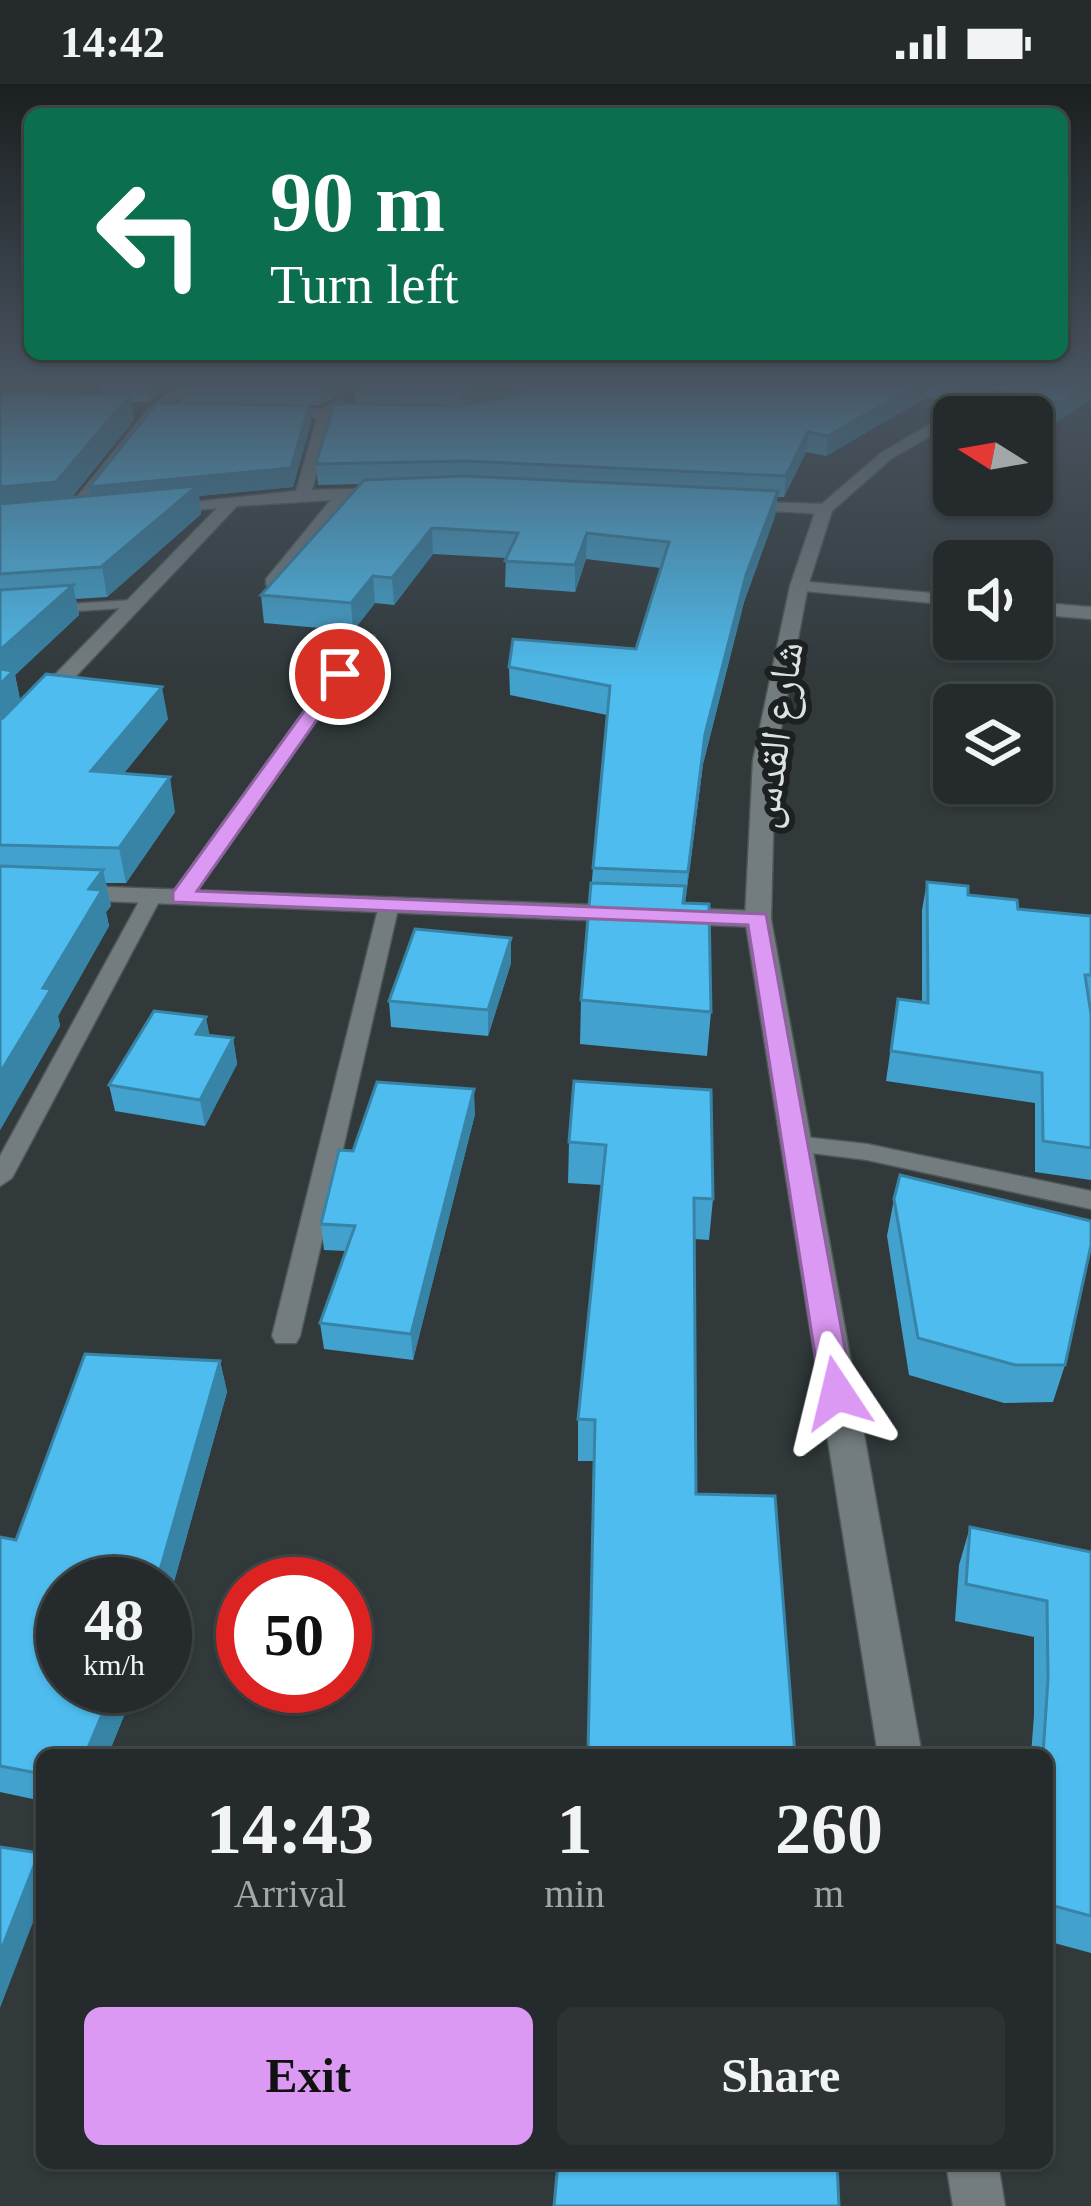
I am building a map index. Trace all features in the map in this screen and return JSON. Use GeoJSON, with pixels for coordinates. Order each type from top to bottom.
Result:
{"type":"FeatureCollection","features":[{"type":"Feature","properties":{"kind":"street"},"geometry":{"type":"LineString","coordinates":[[90,482],[62,519],[93,516]]}},
{"type":"Feature","properties":{"kind":"street"},"geometry":{"type":"LineString","coordinates":[[303,495],[307,482]]}},
{"type":"Feature","properties":{"kind":"street"},"geometry":{"type":"LineString","coordinates":[[708,502],[824,509],[856,482]]}},
{"type":"Feature","properties":{"kind":"street"},"geometry":{"type":"LineString","coordinates":[[140,511],[303,495],[405,493]]}},
{"type":"Feature","properties":{"kind":"street"},"geometry":{"type":"LineString","coordinates":[[0,743],[233,501]]}},
{"type":"Feature","properties":{"kind":"street","name":"شارع القدس"},"geometry":{"type":"LineString","coordinates":[[824,509],[799,586],[764,760],[758,919],[900,1749]]}},
{"type":"Feature","properties":{"kind":"street"},"geometry":{"type":"LineString","coordinates":[[799,586],[933,598]]}},
{"type":"Feature","properties":{"kind":"street"},"geometry":{"type":"LineString","coordinates":[[1053,610],[1091,613]]}},
{"type":"Feature","properties":{"kind":"street"},"geometry":{"type":"LineString","coordinates":[[0,890],[758,919]]}},
{"type":"Feature","properties":{"kind":"street"},"geometry":{"type":"LineString","coordinates":[[973,2169],[979,2206]]}},
{"type":"Feature","properties":{"kind":"lane"},"geometry":{"type":"LineString","coordinates":[[272,582],[344,494]]}},
{"type":"Feature","properties":{"kind":"lane"},"geometry":{"type":"LineString","coordinates":[[0,612],[134,604]]}},
{"type":"Feature","properties":{"kind":"lane"},"geometry":{"type":"LineString","coordinates":[[181,897],[367,636]]}},
{"type":"Feature","properties":{"kind":"lane"},"geometry":{"type":"LineString","coordinates":[[0,1178],[152,896]]}},
{"type":"Feature","properties":{"kind":"lane"},"geometry":{"type":"LineString","coordinates":[[286,1336],[389,905]]}},
{"type":"Feature","properties":{"kind":"lane"},"geometry":{"type":"LineString","coordinates":[[795,1144],[867,1151],[1091,1200]]}},
{"type":"Feature","properties":{"kind":"building"},"geometry":{"type":"Polygon","coordinates":[[[0,482],[56,482],[0,487],[0,482]]]}},
{"type":"Feature","properties":{"kind":"building"},"geometry":{"type":"Polygon","coordinates":[[[93,482],[142,482],[89,487],[93,482]]]}},
{"type":"Feature","properties":{"kind":"building"},"geometry":{"type":"Polygon","coordinates":[[[362,482],[591,482],[778,491],[746,575],[705,734],[688,872],[593,868],[610,686],[509,667],[513,639],[636,649],[669,542],[587,533],[575,565],[505,561],[518,533],[432,528],[392,578],[373,576],[351,603],[261,595],[362,482]]]}},
{"type":"Feature","properties":{"kind":"building"},"geometry":{"type":"Polygon","coordinates":[[[197,486],[101,567],[0,574],[0,504],[197,486]]]}},
{"type":"Feature","properties":{"kind":"building"},"geometry":{"type":"Polygon","coordinates":[[[73,585],[0,650],[0,590],[73,585]]]}},
{"type":"Feature","properties":{"kind":"building"},"geometry":{"type":"Polygon","coordinates":[[[0,669],[13,671],[0,684],[0,669]]]}},
{"type":"Feature","properties":{"kind":"building"},"geometry":{"type":"Polygon","coordinates":[[[46,674],[162,687],[91,771],[170,777],[119,848],[0,845],[0,719],[46,674]]]}},
{"type":"Feature","properties":{"kind":"building"},"geometry":{"type":"Polygon","coordinates":[[[0,866],[103,870],[89,889],[102,890],[43,988],[51,989],[0,1073],[0,866]]]}},
{"type":"Feature","properties":{"kind":"building"},"geometry":{"type":"Polygon","coordinates":[[[927,882],[968,886],[968,895],[1017,900],[1018,909],[1091,916],[1091,975],[1085,975],[1091,1014],[1091,1148],[1043,1141],[1042,1073],[891,1051],[898,999],[928,1003],[927,882]]]}},
{"type":"Feature","properties":{"kind":"building"},"geometry":{"type":"Polygon","coordinates":[[[591,883],[685,886],[683,903],[709,904],[711,1012],[581,1000],[591,883]]]}},
{"type":"Feature","properties":{"kind":"building"},"geometry":{"type":"Polygon","coordinates":[[[415,929],[511,938],[488,1010],[389,1001],[415,929]]]}},
{"type":"Feature","properties":{"kind":"building"},"geometry":{"type":"Polygon","coordinates":[[[154,1011],[206,1017],[196,1034],[233,1038],[200,1100],[109,1085],[154,1011]]]}},
{"type":"Feature","properties":{"kind":"building"},"geometry":{"type":"Polygon","coordinates":[[[574,1081],[711,1090],[713,1199],[694,1198],[696,1494],[775,1496],[795,1749],[588,1749],[595,1420],[578,1419],[606,1145],[569,1142],[574,1081]]]}},
{"type":"Feature","properties":{"kind":"building"},"geometry":{"type":"Polygon","coordinates":[[[377,1082],[474,1089],[411,1334],[320,1323],[355,1226],[321,1224],[339,1150],[353,1151],[377,1082]]]}},
{"type":"Feature","properties":{"kind":"building"},"geometry":{"type":"Polygon","coordinates":[[[900,1175],[1091,1221],[1091,1245],[1065,1365],[1015,1365],[918,1338],[894,1199],[900,1175]]]}},
{"type":"Feature","properties":{"kind":"building"},"geometry":{"type":"Polygon","coordinates":[[[85,1354],[220,1361],[164,1557],[36,1557],[36,1713],[103,1713],[88,1749],[36,1749],[36,1773],[0,1766],[0,1537],[16,1540],[85,1354]]]}},
{"type":"Feature","properties":{"kind":"building"},"geometry":{"type":"Polygon","coordinates":[[[970,1527],[1091,1552],[1091,1916],[1053,1906],[1053,1749],[1043,1749],[1047,1601],[966,1584],[970,1527]]]}},
{"type":"Feature","properties":{"kind":"building"},"geometry":{"type":"Polygon","coordinates":[[[0,1847],[36,1853],[36,1861],[0,1953],[0,1847]]]}},
{"type":"Feature","properties":{"kind":"building"},"geometry":{"type":"Polygon","coordinates":[[[557,2169],[837,2169],[839,2206],[554,2206],[557,2169]]]}},
{"type":"Feature","properties":{"kind":"route"},"geometry":{"type":"LineString","coordinates":[[340,674],[181,897],[758,919],[837,1393]]}}]}
